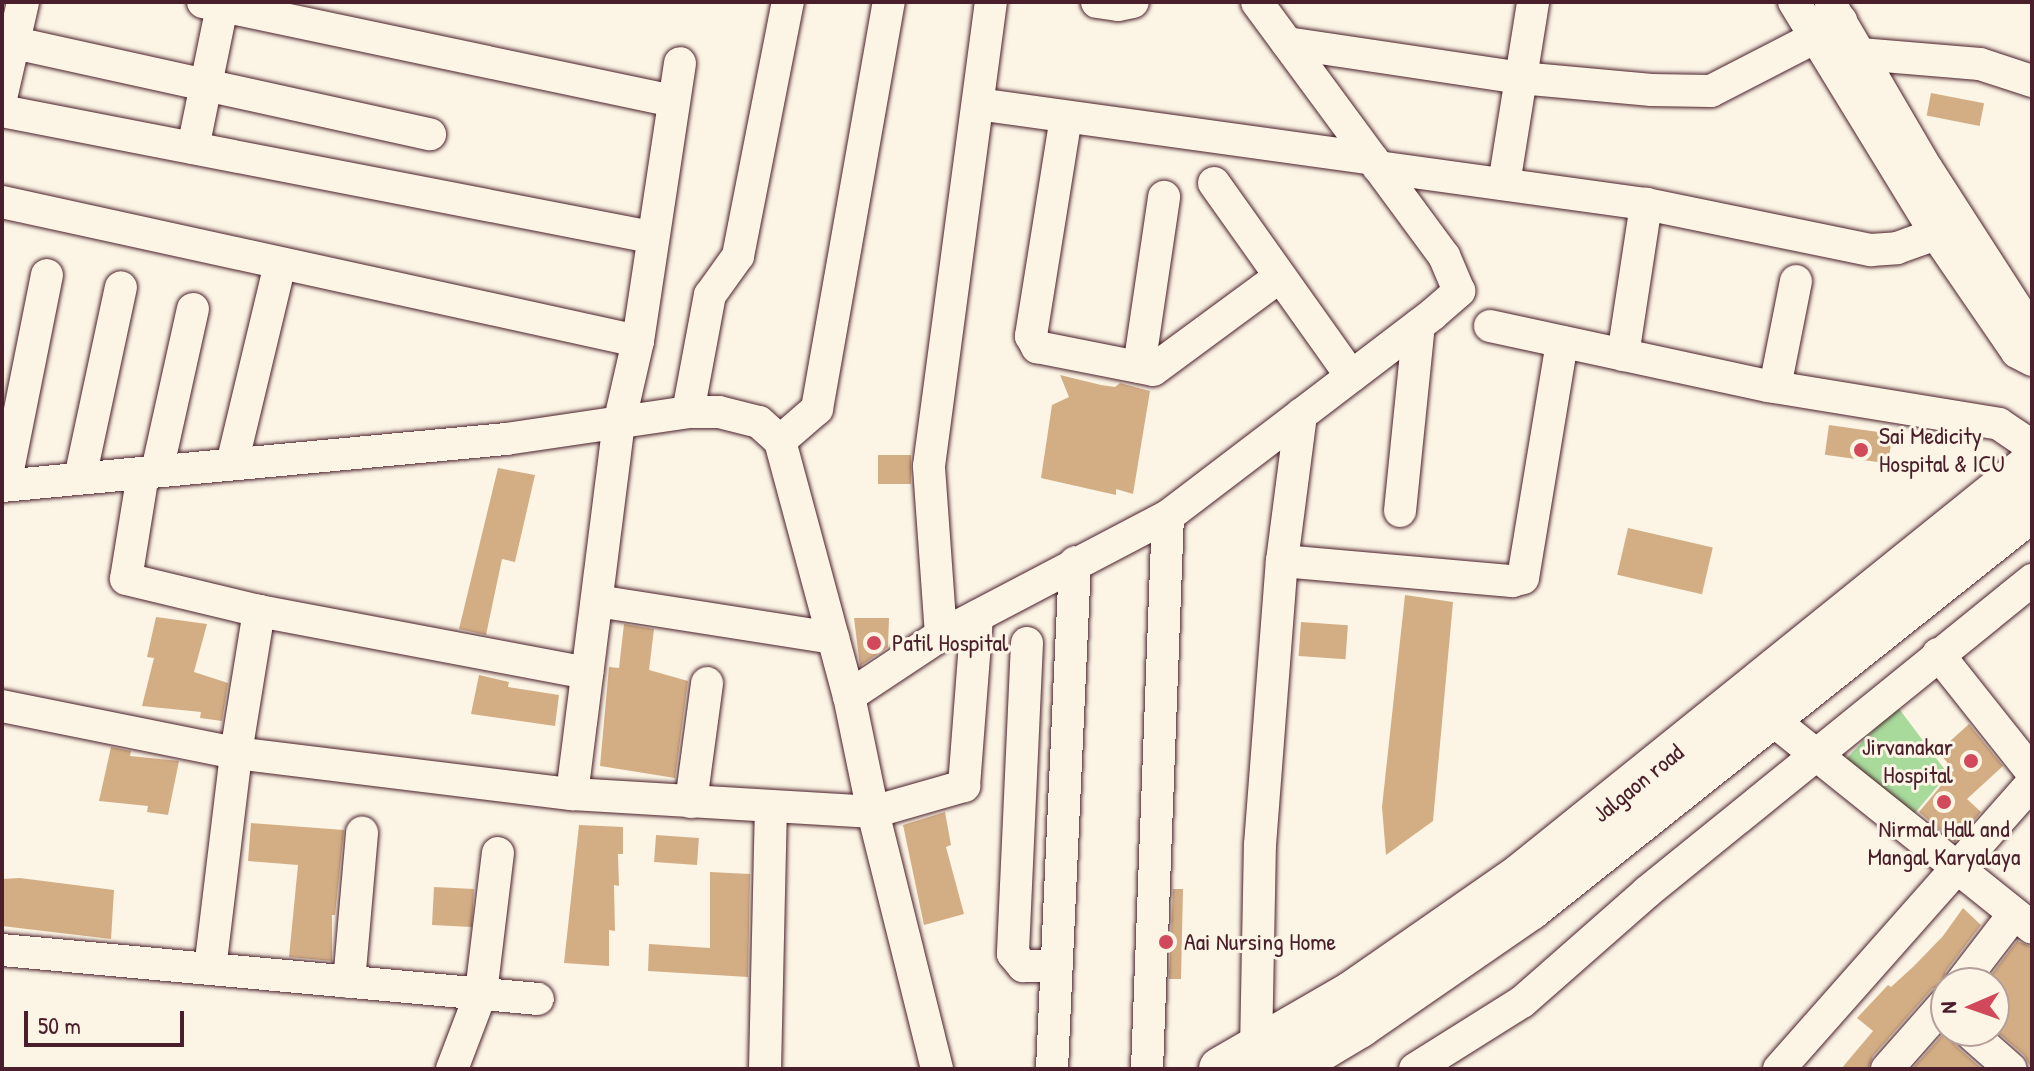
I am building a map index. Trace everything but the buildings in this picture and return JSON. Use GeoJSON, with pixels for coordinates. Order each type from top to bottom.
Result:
{"type":"FeatureCollection","features":[{"type":"Feature","properties":{"kind":"highway","name":"Jalgaon road"},"geometry":{"type":"LineString","coordinates":[[1757,708],[2032,464]]}},
{"type":"Feature","properties":{"kind":"highway","name":"Jalgaon road"},"geometry":{"type":"LineString","coordinates":[[1255,1063],[2032,509]]}},
{"type":"Feature","properties":{"kind":"street"},"geometry":{"type":"LineString","coordinates":[[2,94],[23,2]]}},
{"type":"Feature","properties":{"kind":"street"},"geometry":{"type":"LineString","coordinates":[[688,412],[710,295],[738,256],[788,2]]}},
{"type":"Feature","properties":{"kind":"street"},"geometry":{"type":"LineString","coordinates":[[780,441],[817,409],[889,2]]}},
{"type":"Feature","properties":{"kind":"street"},"geometry":{"type":"LineString","coordinates":[[941,635],[929,466],[991,2]]}},
{"type":"Feature","properties":{"kind":"street"},"geometry":{"type":"LineString","coordinates":[[1097,2],[1133,2]]}},
{"type":"Feature","properties":{"kind":"street"},"geometry":{"type":"LineString","coordinates":[[849,696],[941,635],[1168,516],[1419,325],[1459,291],[1444,256],[1257,2]]}},
{"type":"Feature","properties":{"kind":"street"},"geometry":{"type":"LineString","coordinates":[[1504,184],[1533,2]]}},
{"type":"Feature","properties":{"kind":"street"},"geometry":{"type":"LineString","coordinates":[[1794,2],[1829,20],[1860,54],[1927,169],[2032,332]]}},
{"type":"Feature","properties":{"kind":"street"},"geometry":{"type":"LineString","coordinates":[[193,148],[216,3],[674,101]]}},
{"type":"Feature","properties":{"kind":"street"},"geometry":{"type":"LineString","coordinates":[[1287,43],[1520,78],[1651,90],[1711,91],[1829,20]]}},
{"type":"Feature","properties":{"kind":"street"},"geometry":{"type":"LineString","coordinates":[[1829,20],[1936,234],[2017,352],[2032,360]]}},
{"type":"Feature","properties":{"kind":"street"},"geometry":{"type":"LineString","coordinates":[[15,43],[430,134]]}},
{"type":"Feature","properties":{"kind":"street"},"geometry":{"type":"LineString","coordinates":[[1860,54],[1980,64],[2032,81]]}},
{"type":"Feature","properties":{"kind":"street"},"geometry":{"type":"LineString","coordinates":[[572,794],[619,424],[638,341],[651,237],[680,63]]}},
{"type":"Feature","properties":{"kind":"street"},"geometry":{"type":"LineString","coordinates":[[978,104],[1646,204],[1871,250],[1897,248],[1936,234]]}},
{"type":"Feature","properties":{"kind":"street"},"geometry":{"type":"LineString","coordinates":[[2,111],[651,237]]}},
{"type":"Feature","properties":{"kind":"street"},"geometry":{"type":"LineString","coordinates":[[1066,117],[1031,336],[1033,344],[1148,370],[1158,367],[1278,278]]}},
{"type":"Feature","properties":{"kind":"street"},"geometry":{"type":"LineString","coordinates":[[1214,183],[1278,278],[1351,376]]}},
{"type":"Feature","properties":{"kind":"street"},"geometry":{"type":"LineString","coordinates":[[1139,367],[1164,197]]}},
{"type":"Feature","properties":{"kind":"street"},"geometry":{"type":"LineString","coordinates":[[2,202],[638,341]]}},
{"type":"Feature","properties":{"kind":"street"},"geometry":{"type":"LineString","coordinates":[[1623,355],[1646,204]]}},
{"type":"Feature","properties":{"kind":"street"},"geometry":{"type":"LineString","coordinates":[[232,464],[280,264]]}},
{"type":"Feature","properties":{"kind":"street"},"geometry":{"type":"LineString","coordinates":[[47,275],[4,486],[619,424],[688,412],[738,415],[759,422],[780,441],[849,696],[873,812],[937,1069]]}},
{"type":"Feature","properties":{"kind":"street"},"geometry":{"type":"LineString","coordinates":[[1775,387],[1796,281]]}},
{"type":"Feature","properties":{"kind":"street"},"geometry":{"type":"LineString","coordinates":[[80,478],[121,287]]}},
{"type":"Feature","properties":{"kind":"street"},"geometry":{"type":"LineString","coordinates":[[193,309],[126,579],[259,611],[587,673]]}},
{"type":"Feature","properties":{"kind":"street"},"geometry":{"type":"LineString","coordinates":[[1400,511],[1419,325]]}},
{"type":"Feature","properties":{"kind":"street"},"geometry":{"type":"LineString","coordinates":[[1490,326],[1775,387],[1999,424],[2032,446]]}},
{"type":"Feature","properties":{"kind":"street"},"geometry":{"type":"LineString","coordinates":[[1282,561],[1512,581],[1523,578],[1562,342]]}},
{"type":"Feature","properties":{"kind":"street"},"geometry":{"type":"LineString","coordinates":[[1255,1063],[1260,845],[1282,561],[1301,414]]}},
{"type":"Feature","properties":{"kind":"street"},"geometry":{"type":"LineString","coordinates":[[1147,1069],[1168,516]]}},
{"type":"Feature","properties":{"kind":"street"},"geometry":{"type":"LineString","coordinates":[[1052,1069],[1075,563]]}},
{"type":"Feature","properties":{"kind":"street"},"geometry":{"type":"LineString","coordinates":[[1415,1069],[1522,1002],[1647,892],[2032,580]]}},
{"type":"Feature","properties":{"kind":"street"},"geometry":{"type":"LineString","coordinates":[[597,601],[833,638]]}},
{"type":"Feature","properties":{"kind":"street"},"geometry":{"type":"LineString","coordinates":[[210,969],[236,753],[259,611]]}},
{"type":"Feature","properties":{"kind":"street"},"geometry":{"type":"LineString","coordinates":[[2,706],[236,753],[572,794],[873,812],[964,786],[977,616]]}},
{"type":"Feature","properties":{"kind":"street"},"geometry":{"type":"LineString","coordinates":[[1027,643],[1013,954],[1023,966],[1057,966]]}},
{"type":"Feature","properties":{"kind":"street"},"geometry":{"type":"LineString","coordinates":[[1779,1069],[1955,869],[2029,791],[1938,654]]}},
{"type":"Feature","properties":{"kind":"street"},"geometry":{"type":"LineString","coordinates":[[691,802],[707,683]]}},
{"type":"Feature","properties":{"kind":"street"},"geometry":{"type":"LineString","coordinates":[[1757,708],[2023,921],[1980,967]]}},
{"type":"Feature","properties":{"kind":"street"},"geometry":{"type":"LineString","coordinates":[[765,1069],[771,807]]}},
{"type":"Feature","properties":{"kind":"street"},"geometry":{"type":"LineString","coordinates":[[349,982],[362,833]]}},
{"type":"Feature","properties":{"kind":"street"},"geometry":{"type":"LineString","coordinates":[[452,1069],[481,993],[498,853]]}},
{"type":"Feature","properties":{"kind":"street"},"geometry":{"type":"LineString","coordinates":[[2,950],[538,999]]}},
{"type":"Feature","properties":{"kind":"street"},"geometry":{"type":"LineString","coordinates":[[1887,1069],[1930,1022]]}},
{"type":"Feature","properties":{"kind":"street"},"geometry":{"type":"LineString","coordinates":[[1986,1047],[2011,1069]]}},
{"type":"Feature","properties":{"kind":"green space"},"geometry":{"type":"Polygon","coordinates":[[[1897,706],[1948,774],[1914,814],[1845,760],[1897,706]]]}},
{"type":"Feature","properties":{"kind":"place","name":"Sai Medicity Hospital & ICU"},"geometry":{"type":"Point","coordinates":[1861,450]}},
{"type":"Feature","properties":{"kind":"place","name":"Patil Hospital"},"geometry":{"type":"Point","coordinates":[874,643]}},
{"type":"Feature","properties":{"kind":"place","name":"Jirvanakar Hospital"},"geometry":{"type":"Point","coordinates":[1971,761]}},
{"type":"Feature","properties":{"kind":"place","name":"Nirmal Hall and Mangal Karyalaya"},"geometry":{"type":"Point","coordinates":[1944,802]}},
{"type":"Feature","properties":{"kind":"place","name":"Aai Nursing Home"},"geometry":{"type":"Point","coordinates":[1166,942]}}]}
